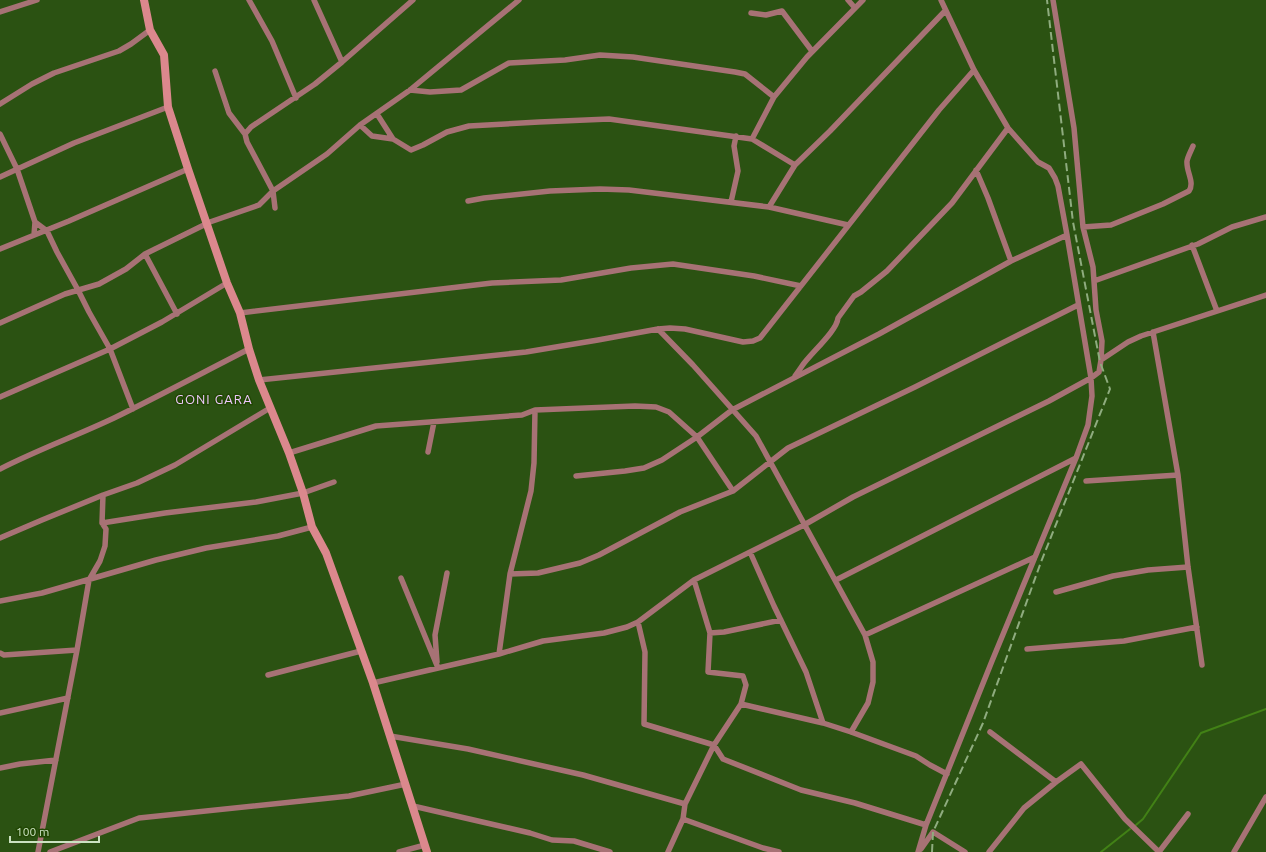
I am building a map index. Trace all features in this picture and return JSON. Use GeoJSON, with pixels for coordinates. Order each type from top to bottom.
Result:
{"type":"FeatureCollection","features":[{"type":"Feature","properties":{"kind":"street"},"geometry":{"type":"LineString","coordinates":[[0,12],[37,0]]}},
{"type":"Feature","properties":{"kind":"street"},"geometry":{"type":"LineString","coordinates":[[144,0],[150,30],[164,55],[168,107],[188,169],[227,283],[240,313],[259,380],[289,453],[303,493],[312,527],[326,553],[373,683],[426,849],[399,852]]}},
{"type":"Feature","properties":{"kind":"street"},"geometry":{"type":"LineString","coordinates":[[249,0],[272,41],[296,98]]}},
{"type":"Feature","properties":{"kind":"street"},"geometry":{"type":"LineString","coordinates":[[314,0],[342,62]]}},
{"type":"Feature","properties":{"kind":"street"},"geometry":{"type":"LineString","coordinates":[[245,134],[252,127],[296,98],[342,62],[413,0]]}},
{"type":"Feature","properties":{"kind":"street"},"geometry":{"type":"LineString","coordinates":[[0,323],[65,294],[99,284],[126,269],[145,254],[206,223],[259,206],[272,191],[327,154],[360,125],[410,90],[519,0]]}},
{"type":"Feature","properties":{"kind":"street"},"geometry":{"type":"LineString","coordinates":[[848,0],[855,8]]}},
{"type":"Feature","properties":{"kind":"street"},"geometry":{"type":"LineString","coordinates":[[752,139],[774,97],[812,51],[863,0]]}},
{"type":"Feature","properties":{"kind":"street"},"geometry":{"type":"LineString","coordinates":[[918,852],[926,825],[1076,458],[1088,425],[1092,396],[1091,378],[1067,235],[1058,186],[1055,178],[1049,168],[1038,162],[1008,128],[974,70],[941,0]]}},
{"type":"Feature","properties":{"kind":"street"},"geometry":{"type":"LineString","coordinates":[[373,683],[499,654],[543,641],[604,633],[627,627],[638,622],[694,580],[804,525],[853,497],[1050,401],[1099,372],[1102,341],[1096,310],[1093,267],[1084,227],[1074,128],[1053,0]]}},
{"type":"Feature","properties":{"kind":"street"},"geometry":{"type":"LineString","coordinates":[[751,13],[766,15],[782,11],[812,51]]}},
{"type":"Feature","properties":{"kind":"street"},"geometry":{"type":"LineString","coordinates":[[769,207],[795,165],[830,132],[945,11]]}},
{"type":"Feature","properties":{"kind":"street"},"geometry":{"type":"LineString","coordinates":[[0,104],[32,84],[54,73],[119,51],[150,30]]}},
{"type":"Feature","properties":{"kind":"street"},"geometry":{"type":"LineString","coordinates":[[410,90],[430,92],[461,90],[509,63],[565,60],[600,55],[633,57],[745,74],[774,97]]}},
{"type":"Feature","properties":{"kind":"street"},"geometry":{"type":"LineString","coordinates":[[259,380],[526,352],[658,329],[685,329],[743,342],[753,341],[760,338],[939,110],[974,70]]}},
{"type":"Feature","properties":{"kind":"street"},"geometry":{"type":"LineString","coordinates":[[215,71],[229,113],[245,134],[247,142],[272,191],[276,208]]}},
{"type":"Feature","properties":{"kind":"street"},"geometry":{"type":"LineString","coordinates":[[0,177],[74,143],[168,107]]}},
{"type":"Feature","properties":{"kind":"street"},"geometry":{"type":"LineString","coordinates":[[377,114],[393,139]]}},
{"type":"Feature","properties":{"kind":"street"},"geometry":{"type":"LineString","coordinates":[[360,125],[372,136],[393,139],[411,150],[424,145],[447,132],[470,126],[609,119],[752,139],[795,165]]}},
{"type":"Feature","properties":{"kind":"street"},"geometry":{"type":"LineString","coordinates":[[795,376],[802,365],[830,333],[838,318],[854,296],[861,292],[892,265],[952,203],[1008,128]]}},
{"type":"Feature","properties":{"kind":"street"},"geometry":{"type":"LineString","coordinates":[[0,134],[17,169],[35,222],[34,235]]}},
{"type":"Feature","properties":{"kind":"street"},"geometry":{"type":"LineString","coordinates":[[731,202],[738,171],[734,146],[736,136]]}},
{"type":"Feature","properties":{"kind":"street"},"geometry":{"type":"LineString","coordinates":[[1084,227],[1111,224],[1163,204],[1189,191],[1191,188],[1191,183],[1187,163],[1188,156],[1193,146]]}},
{"type":"Feature","properties":{"kind":"street"},"geometry":{"type":"LineString","coordinates":[[0,249],[47,231],[188,169]]}},
{"type":"Feature","properties":{"kind":"street"},"geometry":{"type":"LineString","coordinates":[[976,170],[1011,261]]}},
{"type":"Feature","properties":{"kind":"street"},"geometry":{"type":"LineString","coordinates":[[468,201],[550,191],[600,189],[636,191],[769,207],[848,225]]}},
{"type":"Feature","properties":{"kind":"street"},"geometry":{"type":"LineString","coordinates":[[1094,282],[1198,244],[1232,227],[1266,217]]}},
{"type":"Feature","properties":{"kind":"street"},"geometry":{"type":"LineString","coordinates":[[35,222],[47,231],[110,350],[133,409]]}},
{"type":"Feature","properties":{"kind":"street"},"geometry":{"type":"LineString","coordinates":[[576,476],[644,468],[662,460],[697,437],[732,410],[795,376],[879,334],[1011,261],[1067,235]]}},
{"type":"Feature","properties":{"kind":"street"},"geometry":{"type":"LineString","coordinates":[[1192,245],[1217,311]]}},
{"type":"Feature","properties":{"kind":"street"},"geometry":{"type":"LineString","coordinates":[[145,254],[177,314]]}},
{"type":"Feature","properties":{"kind":"street"},"geometry":{"type":"LineString","coordinates":[[240,313],[492,283],[561,280],[631,268],[672,264],[754,276],[801,286]]}},
{"type":"Feature","properties":{"kind":"street"},"geometry":{"type":"LineString","coordinates":[[0,397],[110,350],[177,314],[227,283]]}},
{"type":"Feature","properties":{"kind":"street"},"geometry":{"type":"LineString","coordinates":[[1101,360],[1128,342],[1153,332],[1266,295]]}},
{"type":"Feature","properties":{"kind":"street"},"geometry":{"type":"LineString","coordinates":[[510,574],[538,573],[580,563],[599,555],[680,512],[733,491],[770,464],[788,448],[915,387],[1078,305]]}},
{"type":"Feature","properties":{"kind":"street"},"geometry":{"type":"LineString","coordinates":[[658,329],[693,365],[756,436],[865,635],[873,662],[872,682],[868,704],[851,732]]}},
{"type":"Feature","properties":{"kind":"street"},"geometry":{"type":"LineString","coordinates":[[1153,332],[1178,475],[1188,567],[1202,665]]}},
{"type":"Feature","properties":{"kind":"street"},"geometry":{"type":"LineString","coordinates":[[0,469],[29,454],[133,409],[249,349]]}},
{"type":"Feature","properties":{"kind":"street"},"geometry":{"type":"LineString","coordinates":[[289,453],[376,426],[522,415],[535,410],[635,406],[656,407],[669,412],[697,437],[733,491]]}},
{"type":"Feature","properties":{"kind":"street"},"geometry":{"type":"LineString","coordinates":[[0,538],[103,495],[137,483],[175,465],[270,408]]}},
{"type":"Feature","properties":{"kind":"street"},"geometry":{"type":"LineString","coordinates":[[499,654],[510,574],[531,491],[534,463],[535,410]]}},
{"type":"Feature","properties":{"kind":"street"},"geometry":{"type":"LineString","coordinates":[[428,452],[434,422]]}},
{"type":"Feature","properties":{"kind":"street"},"geometry":{"type":"LineString","coordinates":[[836,580],[1076,458]]}},
{"type":"Feature","properties":{"kind":"street"},"geometry":{"type":"LineString","coordinates":[[1086,481],[1178,475]]}},
{"type":"Feature","properties":{"kind":"street"},"geometry":{"type":"LineString","coordinates":[[102,523],[165,513],[256,502],[303,493],[334,482]]}},
{"type":"Feature","properties":{"kind":"street"},"geometry":{"type":"LineString","coordinates":[[38,852],[89,580],[100,561],[105,546],[106,529],[102,523],[103,495]]}},
{"type":"Feature","properties":{"kind":"street"},"geometry":{"type":"LineString","coordinates":[[0,601],[42,593],[156,560],[206,548],[278,536],[312,527]]}},
{"type":"Feature","properties":{"kind":"street"},"geometry":{"type":"LineString","coordinates":[[750,552],[806,672],[823,724]]}},
{"type":"Feature","properties":{"kind":"street"},"geometry":{"type":"LineString","coordinates":[[865,635],[1035,557]]}},
{"type":"Feature","properties":{"kind":"street"},"geometry":{"type":"LineString","coordinates":[[1056,592],[1113,576],[1148,570],[1188,567]]}},
{"type":"Feature","properties":{"kind":"street"},"geometry":{"type":"LineString","coordinates":[[438,668],[435,635],[447,573]]}},
{"type":"Feature","properties":{"kind":"street"},"geometry":{"type":"LineString","coordinates":[[401,578],[438,668]]}},
{"type":"Feature","properties":{"kind":"street"},"geometry":{"type":"LineString","coordinates":[[668,852],[683,819],[685,804],[714,745],[741,704],[746,685],[742,676],[708,672],[710,633],[694,580]]}},
{"type":"Feature","properties":{"kind":"street"},"geometry":{"type":"LineString","coordinates":[[710,633],[724,632],[781,620]]}},
{"type":"Feature","properties":{"kind":"street"},"geometry":{"type":"LineString","coordinates":[[638,622],[645,652],[644,724],[714,745],[722,759],[801,790],[855,803],[926,825]]}},
{"type":"Feature","properties":{"kind":"street"},"geometry":{"type":"LineString","coordinates":[[1027,649],[1124,641],[1197,627]]}},
{"type":"Feature","properties":{"kind":"street"},"geometry":{"type":"LineString","coordinates":[[0,653],[4,655],[77,650]]}},
{"type":"Feature","properties":{"kind":"street"},"geometry":{"type":"LineString","coordinates":[[268,675],[361,651]]}},
{"type":"Feature","properties":{"kind":"street"},"geometry":{"type":"LineString","coordinates":[[0,713],[68,698]]}},
{"type":"Feature","properties":{"kind":"street"},"geometry":{"type":"LineString","coordinates":[[741,704],[851,732],[916,756],[947,774]]}},
{"type":"Feature","properties":{"kind":"street"},"geometry":{"type":"LineString","coordinates":[[990,732],[1056,782]]}},
{"type":"Feature","properties":{"kind":"street"},"geometry":{"type":"LineString","coordinates":[[390,736],[468,749],[583,775],[685,804]]}},
{"type":"Feature","properties":{"kind":"street"},"geometry":{"type":"LineString","coordinates":[[0,768],[56,760]]}},
{"type":"Feature","properties":{"kind":"street"},"geometry":{"type":"LineString","coordinates":[[989,852],[1024,808],[1081,764],[1125,819],[1159,852],[1188,814]]}},
{"type":"Feature","properties":{"kind":"street"},"geometry":{"type":"LineString","coordinates":[[50,852],[139,818],[349,796],[406,784]]}},
{"type":"Feature","properties":{"kind":"street"},"geometry":{"type":"LineString","coordinates":[[1234,852],[1266,797]]}},
{"type":"Feature","properties":{"kind":"street"},"geometry":{"type":"LineString","coordinates":[[413,806],[530,833],[552,840],[574,841],[610,852]]}},
{"type":"Feature","properties":{"kind":"street"},"geometry":{"type":"LineString","coordinates":[[683,819],[763,848],[779,852]]}},
{"type":"Feature","properties":{"kind":"street"},"geometry":{"type":"LineString","coordinates":[[918,852],[933,832],[965,852]]}},
{"type":"Feature","properties":{"kind":"waterway"},"geometry":{"type":"LineString","coordinates":[[1136,825],[1143,819],[1201,733],[1266,709]]}},
{"type":"Feature","properties":{"kind":"waterway"},"geometry":{"type":"LineString","coordinates":[[1101,852],[1130,829]]}},
{"type":"Feature","properties":{"kind":"railway"},"geometry":{"type":"LineString","coordinates":[[932,852],[933,832],[983,723],[1041,562],[1110,389],[1100,362],[1073,222],[1047,0]]}},
{"type":"Feature","properties":{"kind":"district","name":"GONI GARA"},"geometry":{"type":"Point","coordinates":[214,399]}}]}
